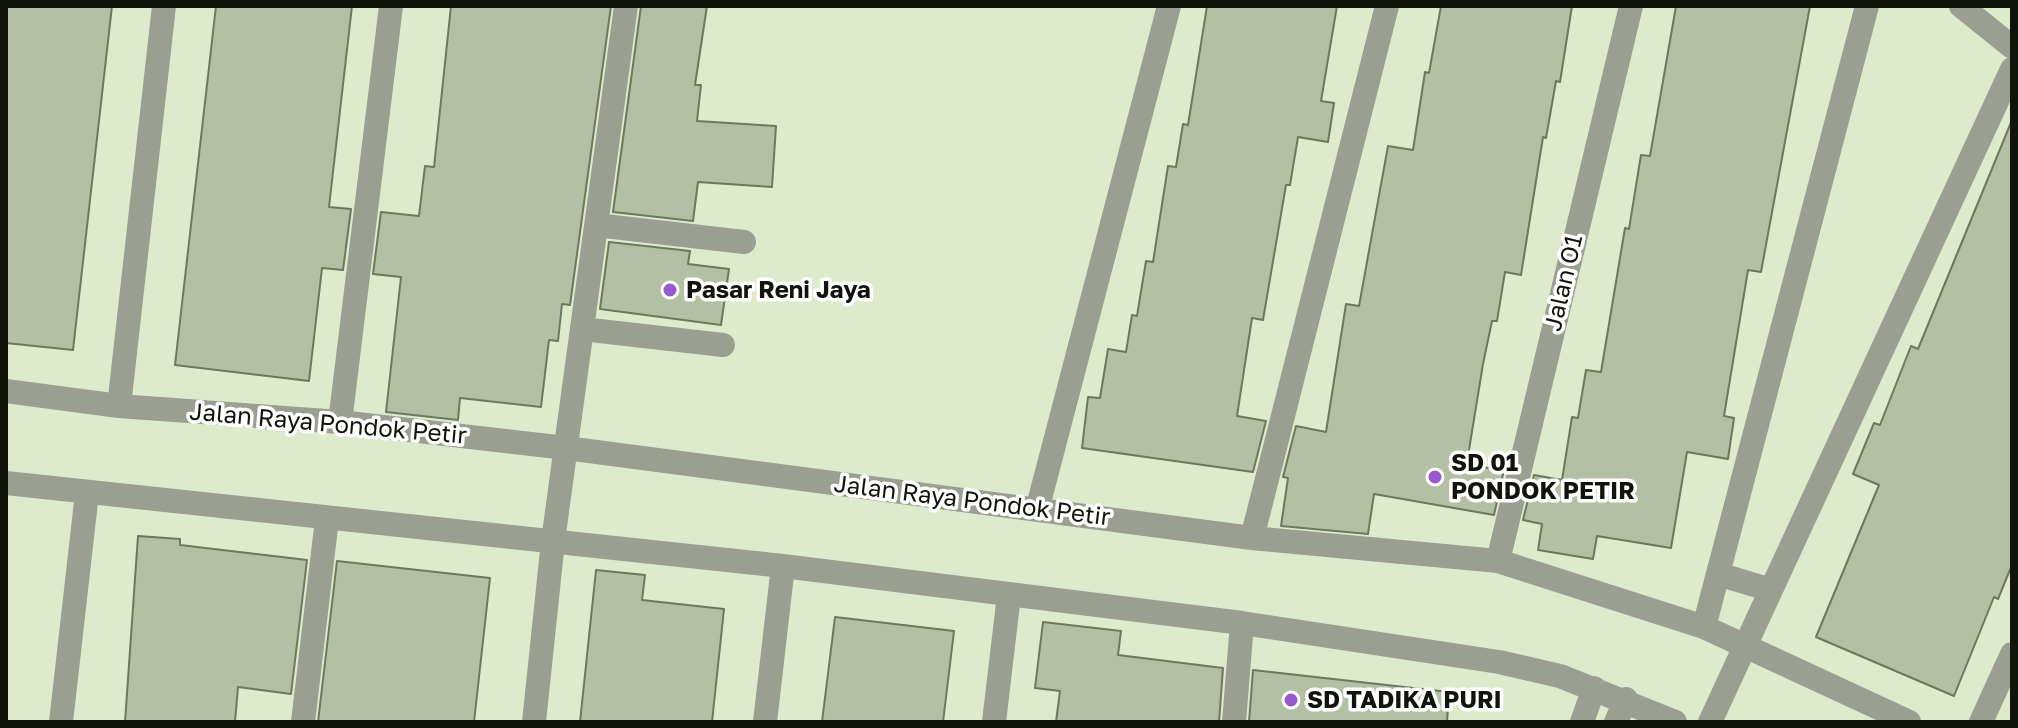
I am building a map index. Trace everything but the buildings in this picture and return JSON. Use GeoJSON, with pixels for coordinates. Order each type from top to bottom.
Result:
{"type":"FeatureCollection","features":[{"type":"Feature","properties":{"kind":"street"},"geometry":{"type":"LineString","coordinates":[[119,406],[164,6]]}},
{"type":"Feature","properties":{"kind":"street"},"geometry":{"type":"LineString","coordinates":[[340,422],[391,6]]}},
{"type":"Feature","properties":{"kind":"street"},"geometry":{"type":"LineString","coordinates":[[534,722],[553,541],[626,6]]}},
{"type":"Feature","properties":{"kind":"street"},"geometry":{"type":"LineString","coordinates":[[1037,510],[1169,6]]}},
{"type":"Feature","properties":{"kind":"street"},"geometry":{"type":"LineString","coordinates":[[1252,538],[1387,6]]}},
{"type":"Feature","properties":{"kind":"street","name":"Jalan O1"},"geometry":{"type":"LineString","coordinates":[[1498,561],[1631,6]]}},
{"type":"Feature","properties":{"kind":"street"},"geometry":{"type":"LineString","coordinates":[[1704,627],[1867,6]]}},
{"type":"Feature","properties":{"kind":"street"},"geometry":{"type":"LineString","coordinates":[[1961,6],[2012,47]]}},
{"type":"Feature","properties":{"kind":"street"},"geometry":{"type":"LineString","coordinates":[[1710,720],[2012,69]]}},
{"type":"Feature","properties":{"kind":"street"},"geometry":{"type":"LineString","coordinates":[[596,225],[744,242]]}},
{"type":"Feature","properties":{"kind":"street"},"geometry":{"type":"LineString","coordinates":[[582,329],[723,345]]}},
{"type":"Feature","properties":{"kind":"street","name":"Jalan Raya Pondok Petir"},"geometry":{"type":"LineString","coordinates":[[6,391],[119,406],[340,422],[566,448],[1252,538],[1498,561],[1704,627],[1742,652],[1909,722]]}},
{"type":"Feature","properties":{"kind":"street"},"geometry":{"type":"LineString","coordinates":[[6,483],[783,566],[1242,623],[1499,662],[1560,676],[1632,702],[1675,722]]}},
{"type":"Feature","properties":{"kind":"street"},"geometry":{"type":"LineString","coordinates":[[61,722],[87,493]]}},
{"type":"Feature","properties":{"kind":"street"},"geometry":{"type":"LineString","coordinates":[[303,722],[327,519]]}},
{"type":"Feature","properties":{"kind":"street"},"geometry":{"type":"LineString","coordinates":[[765,722],[783,566]]}},
{"type":"Feature","properties":{"kind":"street"},"geometry":{"type":"LineString","coordinates":[[1718,574],[1771,590]]}},
{"type":"Feature","properties":{"kind":"street"},"geometry":{"type":"LineString","coordinates":[[994,722],[1009,595]]}},
{"type":"Feature","properties":{"kind":"street"},"geometry":{"type":"LineString","coordinates":[[1234,722],[1242,623]]}},
{"type":"Feature","properties":{"kind":"street"},"geometry":{"type":"LineString","coordinates":[[1981,722],[2012,654]]}},
{"type":"Feature","properties":{"kind":"street"},"geometry":{"type":"LineString","coordinates":[[1582,722],[1594,688]]}},
{"type":"Feature","properties":{"kind":"street"},"geometry":{"type":"LineString","coordinates":[[1616,722],[1632,702]]}},
{"type":"Feature","properties":{"kind":"place","name":"Pasar Reni Jaya"},"geometry":{"type":"Point","coordinates":[670,290]}},
{"type":"Feature","properties":{"kind":"place","name":"SD 01 PONDOK PETIR"},"geometry":{"type":"Point","coordinates":[1435,477]}},
{"type":"Feature","properties":{"kind":"place","name":"SD TADIKA PURI"},"geometry":{"type":"Point","coordinates":[1291,700]}}]}
